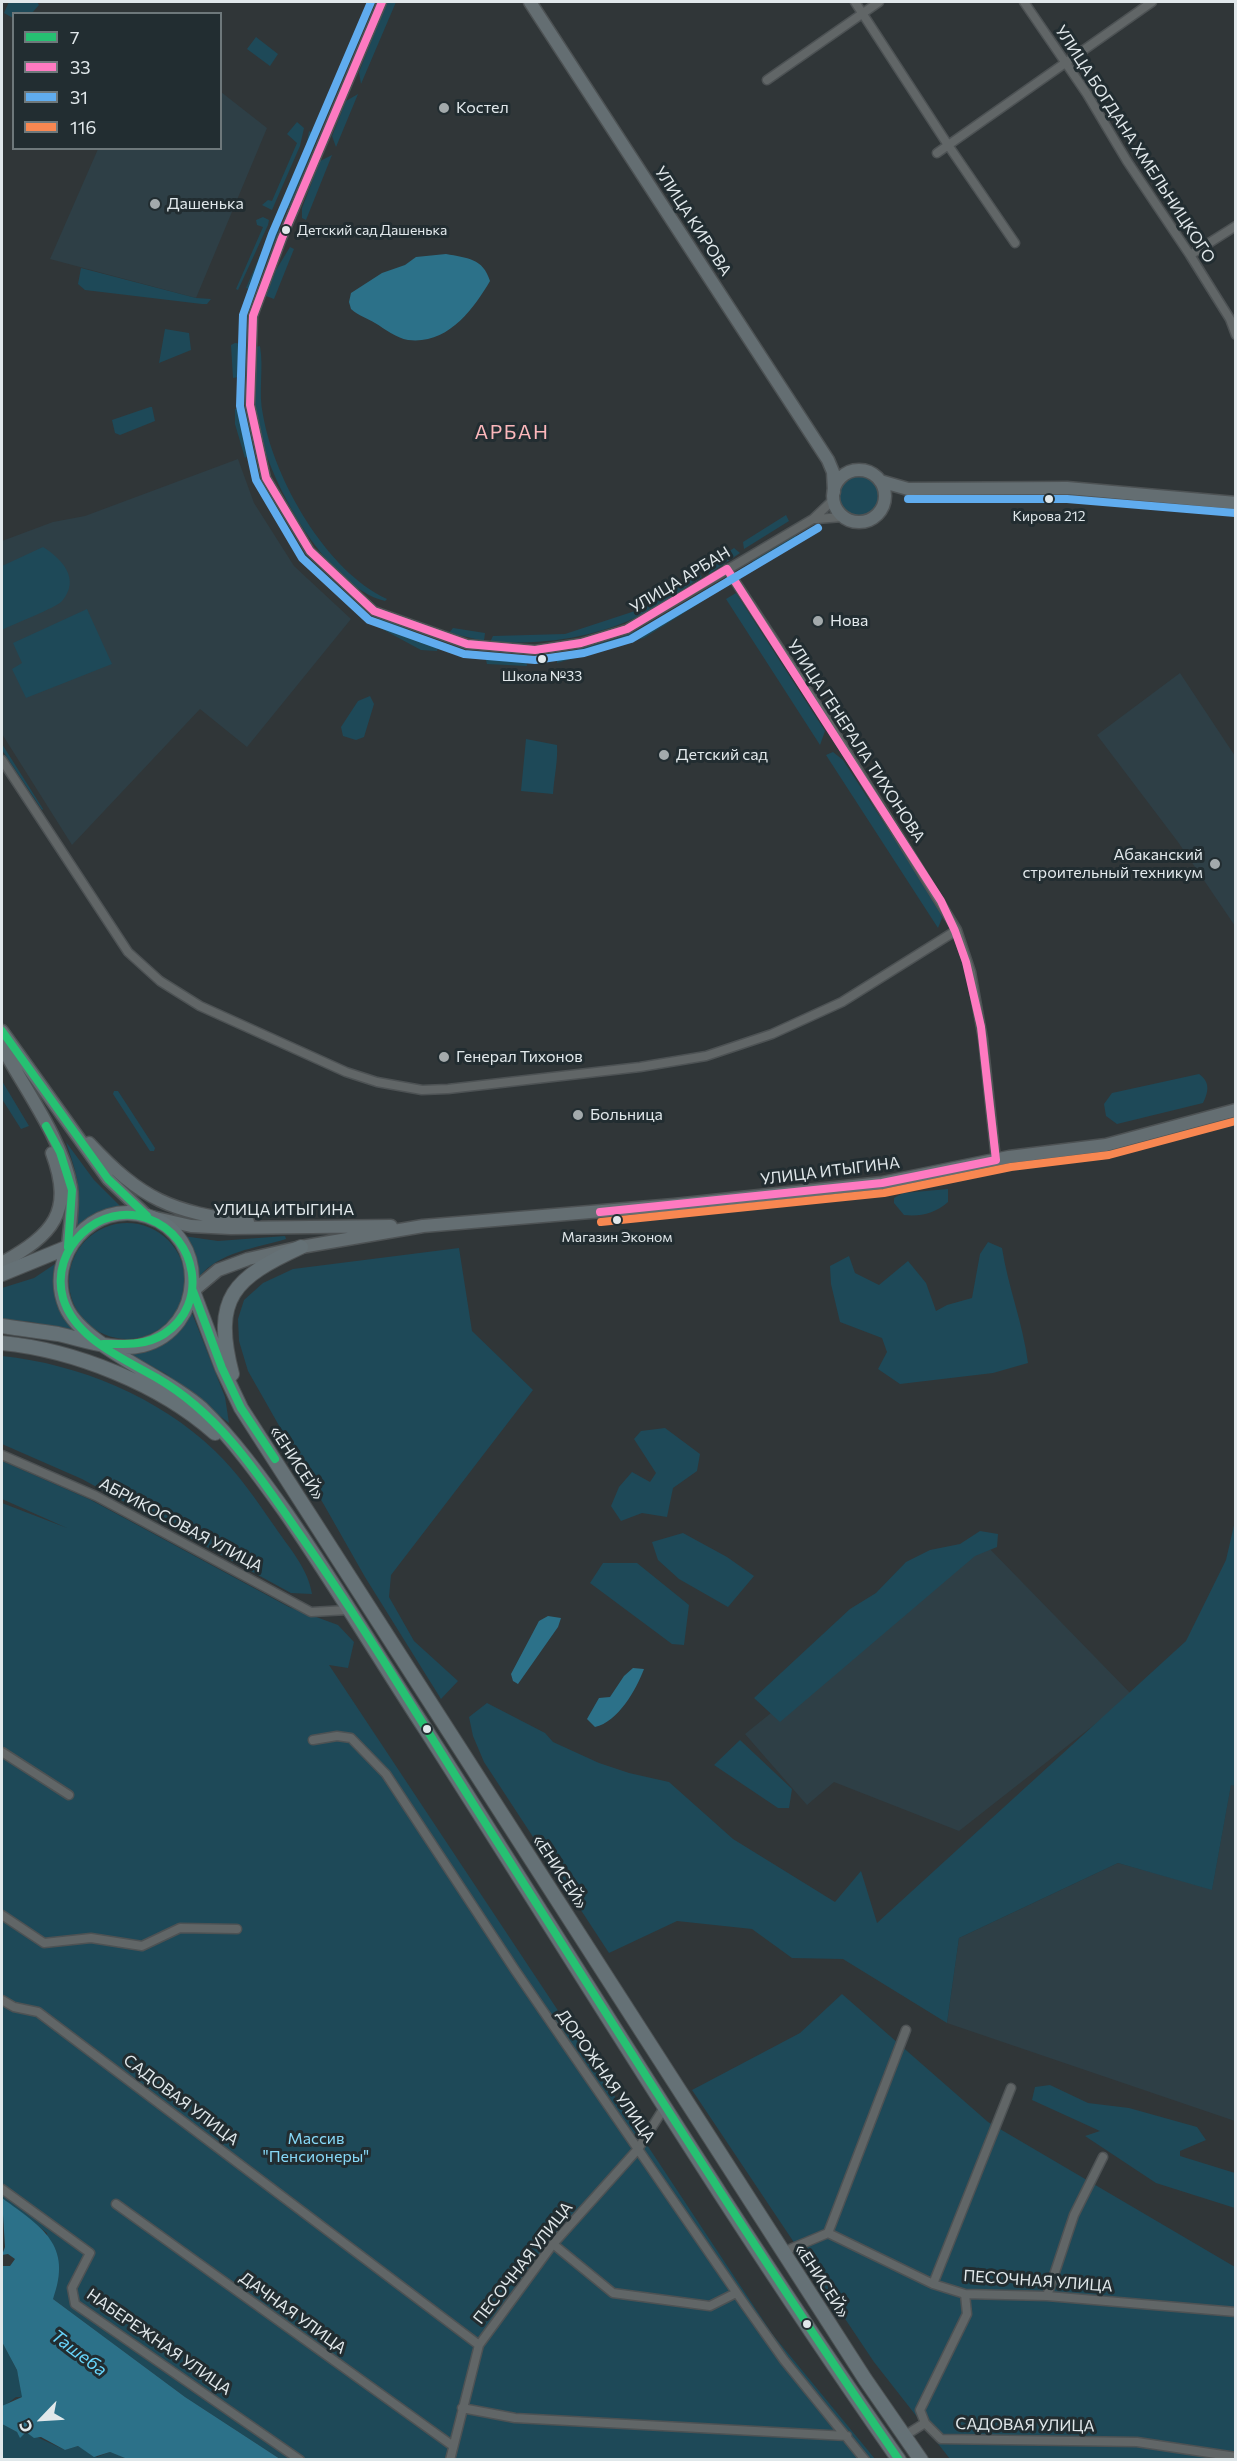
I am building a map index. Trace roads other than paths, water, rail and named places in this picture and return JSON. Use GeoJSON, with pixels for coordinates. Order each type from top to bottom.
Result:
{"type":"FeatureCollection","features":[{"type":"Feature","properties":{"kind":"highway"},"geometry":{"type":"LineString","coordinates":[[2,1274],[68,1247],[90,1225],[106,1217],[124,1214],[147,1216]]}},
{"type":"Feature","properties":{"kind":"highway","name":"«ЕНИСЕЙ»"},"geometry":{"type":"LineString","coordinates":[[147,1216],[164,1225],[184,1247],[190,1261],[193,1291],[222,1368],[241,1407],[783,2252],[921,2460]]}},
{"type":"Feature","properties":{"kind":"highway"},"geometry":{"type":"LineString","coordinates":[[68,1247],[60,1280],[64,1302],[74,1322],[86,1334],[183,1394],[204,1411],[259,1477],[348,1610],[664,2108],[838,2373],[899,2460]]}},
{"type":"Feature","properties":{"kind":"highway"},"geometry":{"type":"LineString","coordinates":[[241,1407],[223,1342],[224,1314],[233,1293],[244,1280],[261,1266],[301,1247]]}},
{"type":"Feature","properties":{"kind":"highway","name":"«ЕНИСЕЙ»"},"geometry":{"type":"LineString","coordinates":[[2,1326],[122,1347],[143,1345],[161,1337],[177,1324],[188,1307],[193,1291]]}},
{"type":"Feature","properties":{"kind":"highway"},"geometry":{"type":"LineString","coordinates":[[2,1342],[71,1356],[140,1384],[208,1427],[259,1477]]}},
{"type":"Feature","properties":{"kind":"main road","name":"УЛИЦА КИРОВА"},"geometry":{"type":"LineString","coordinates":[[530,2],[828,460]]}},
{"type":"Feature","properties":{"kind":"main road"},"geometry":{"type":"LineString","coordinates":[[828,460],[851,471],[867,471],[880,481],[885,489],[885,504]]}},
{"type":"Feature","properties":{"kind":"main road"},"geometry":{"type":"LineString","coordinates":[[828,460],[833,472],[833,496],[843,517],[854,522],[865,522],[879,514],[885,504],[908,489]]}},
{"type":"Feature","properties":{"kind":"main road"},"geometry":{"type":"LineString","coordinates":[[833,496],[838,482],[851,471]]}},
{"type":"Feature","properties":{"kind":"main road"},"geometry":{"type":"LineString","coordinates":[[880,481],[908,489],[1067,488],[1236,503]]}},
{"type":"Feature","properties":{"kind":"main road"},"geometry":{"type":"LineString","coordinates":[[2,1031],[108,1179],[147,1216]]}},
{"type":"Feature","properties":{"kind":"main road"},"geometry":{"type":"LineString","coordinates":[[2,1047],[68,1170],[72,1190],[68,1247]]}},
{"type":"Feature","properties":{"kind":"main road"},"geometry":{"type":"LineString","coordinates":[[2,1263],[42,1235],[52,1223],[62,1201],[57,1165],[35,1107]]}},
{"type":"Feature","properties":{"kind":"main road"},"geometry":{"type":"LineString","coordinates":[[55,1107],[120,1174],[154,1198],[181,1211],[294,1227]]}},
{"type":"Feature","properties":{"kind":"main road","name":"УЛИЦА ИТЫГИНА"},"geometry":{"type":"LineString","coordinates":[[147,1216],[191,1226],[423,1226],[674,1205],[882,1183],[996,1160],[1106,1145],[1236,1110]]}},
{"type":"Feature","properties":{"kind":"main road","name":"УЛИЦА ИТЫГИНА"},"geometry":{"type":"LineString","coordinates":[[193,1291],[218,1270],[248,1259],[301,1247],[423,1226]]}},
{"type":"Feature","properties":{"kind":"street","name":"УЛИЦА АРБАН"},"geometry":{"type":"LineString","coordinates":[[382,2],[282,238],[253,316],[250,405],[266,478],[310,551],[374,611],[467,644],[535,650],[581,643],[627,629],[813,519]]}},
{"type":"Feature","properties":{"kind":"street"},"geometry":{"type":"LineString","coordinates":[[855,2],[1015,243]]}},
{"type":"Feature","properties":{"kind":"street"},"geometry":{"type":"LineString","coordinates":[[767,80],[879,2]]}},
{"type":"Feature","properties":{"kind":"street","name":"УЛИЦА БОГДАНА ХМЕЛЬНИЦКОГО"},"geometry":{"type":"LineString","coordinates":[[1024,2],[1190,255],[1230,319],[1236,335]]}},
{"type":"Feature","properties":{"kind":"street"},"geometry":{"type":"LineString","coordinates":[[937,153],[1152,2]]}},
{"type":"Feature","properties":{"kind":"street"},"geometry":{"type":"LineString","coordinates":[[1190,255],[1236,226]]}},
{"type":"Feature","properties":{"kind":"street"},"geometry":{"type":"LineString","coordinates":[[813,519],[833,496]]}},
{"type":"Feature","properties":{"kind":"street"},"geometry":{"type":"LineString","coordinates":[[813,519],[843,517]]}},
{"type":"Feature","properties":{"kind":"street","name":"УЛИЦА ГЕНЕРАЛА ТИХОНОВА"},"geometry":{"type":"LineString","coordinates":[[727,569],[829,723],[957,930],[971,972],[982,1039],[996,1160]]}},
{"type":"Feature","properties":{"kind":"street"},"geometry":{"type":"LineString","coordinates":[[2,760],[128,952],[160,981],[200,1006],[346,1072],[377,1082],[422,1090],[448,1089],[640,1067],[706,1056],[772,1034],[842,1002],[957,930]]}},
{"type":"Feature","properties":{"kind":"street","name":"АБРИКОСОВАЯ УЛИЦА"},"geometry":{"type":"LineString","coordinates":[[2,1455],[96,1496],[311,1612],[348,1610]]}},
{"type":"Feature","properties":{"kind":"street","name":"ДОРОЖНАЯ УЛИЦА"},"geometry":{"type":"LineString","coordinates":[[313,1740],[337,1736],[351,1738],[386,1774],[515,1970],[736,2293],[784,2360],[865,2460]]}},
{"type":"Feature","properties":{"kind":"street"},"geometry":{"type":"LineString","coordinates":[[2,1752],[69,1795]]}},
{"type":"Feature","properties":{"kind":"street"},"geometry":{"type":"LineString","coordinates":[[2,1915],[44,1942],[91,1938],[142,1946],[180,1928],[237,1929]]}},
{"type":"Feature","properties":{"kind":"street","name":"САДОВАЯ УЛИЦА"},"geometry":{"type":"LineString","coordinates":[[2,2000],[14,2007],[38,2013],[478,2345]]}},
{"type":"Feature","properties":{"kind":"street"},"geometry":{"type":"LineString","coordinates":[[783,2252],[828,2233],[906,2030]]}},
{"type":"Feature","properties":{"kind":"street"},"geometry":{"type":"LineString","coordinates":[[933,2284],[1011,2088]]}},
{"type":"Feature","properties":{"kind":"street","name":"ПЕСОЧНАЯ УЛИЦА"},"geometry":{"type":"LineString","coordinates":[[450,2460],[478,2345],[553,2244],[638,2149],[664,2108]]}},
{"type":"Feature","properties":{"kind":"street"},"geometry":{"type":"LineString","coordinates":[[1047,2296],[1074,2215],[1103,2157]]}},
{"type":"Feature","properties":{"kind":"street","name":"НАБЕРЕЖНАЯ УЛИЦА"},"geometry":{"type":"LineString","coordinates":[[2,2189],[90,2253],[72,2288],[75,2304],[300,2460]]}},
{"type":"Feature","properties":{"kind":"street","name":"ДАЧНАЯ УЛИЦА"},"geometry":{"type":"LineString","coordinates":[[116,2204],[453,2446]]}},
{"type":"Feature","properties":{"kind":"street","name":"ПЕСОЧНАЯ УЛИЦА"},"geometry":{"type":"LineString","coordinates":[[828,2233],[933,2284],[965,2294],[1047,2296],[1236,2312]]}},
{"type":"Feature","properties":{"kind":"street"},"geometry":{"type":"LineString","coordinates":[[553,2244],[613,2293],[710,2306],[736,2293]]}},
{"type":"Feature","properties":{"kind":"street"},"geometry":{"type":"LineString","coordinates":[[904,2436],[925,2423],[920,2410],[967,2314],[965,2294]]}},
{"type":"Feature","properties":{"kind":"street"},"geometry":{"type":"LineString","coordinates":[[462,2408],[515,2418],[847,2436]]}},
{"type":"Feature","properties":{"kind":"street","name":"САДОВАЯ УЛИЦА"},"geometry":{"type":"LineString","coordinates":[[925,2423],[941,2439],[1137,2442],[1236,2457]]}},
{"type":"Feature","properties":{"kind":"water"},"geometry":{"type":"Polygon","coordinates":[[[446,254],[479,263],[490,281],[467,314],[447,331],[422,340],[408,340],[395,335],[351,309],[349,302],[351,293],[382,273],[405,265],[416,257],[446,254]]]}},
{"type":"Feature","properties":{"kind":"water"},"geometry":{"type":"Polygon","coordinates":[[[548,1616],[561,1618],[558,1627],[518,1684],[513,1681],[511,1674],[539,1621],[548,1616]]]}},
{"type":"Feature","properties":{"kind":"water"},"geometry":{"type":"Polygon","coordinates":[[[633,1668],[644,1669],[631,1695],[619,1712],[595,1727],[587,1719],[599,1698],[610,1697],[624,1676],[633,1668]]]}},
{"type":"Feature","properties":{"kind":"water","name":"Ташеба"},"geometry":{"type":"Polygon","coordinates":[[[2,2198],[30,2218],[50,2239],[59,2265],[53,2299],[185,2397],[280,2459],[130,2460],[110,2452],[94,2457],[78,2446],[65,2450],[41,2437],[34,2438],[26,2432],[20,2438],[17,2432],[2,2424],[2,2406],[22,2397],[17,2370],[2,2342],[2,2266],[10,2266],[15,2259],[8,2254],[2,2255],[5,2247],[2,2198]]]}},
{"type":"Feature","properties":{"kind":"place","name":"Костел"},"geometry":{"type":"Point","coordinates":[444,108]}},
{"type":"Feature","properties":{"kind":"place","name":"Дашенька"},"geometry":{"type":"Point","coordinates":[155,204]}},
{"type":"Feature","properties":{"kind":"place","name":"Детский сад Дашенька"},"geometry":{"type":"Point","coordinates":[286,230]}},
{"type":"Feature","properties":{"kind":"place","name":"Кирова 212"},"geometry":{"type":"Point","coordinates":[1049,499]}},
{"type":"Feature","properties":{"kind":"place","name":"Нова"},"geometry":{"type":"Point","coordinates":[818,621]}},
{"type":"Feature","properties":{"kind":"place","name":"Школа №33"},"geometry":{"type":"Point","coordinates":[542,659]}},
{"type":"Feature","properties":{"kind":"place","name":"Детский сад"},"geometry":{"type":"Point","coordinates":[664,755]}},
{"type":"Feature","properties":{"kind":"place","name":"Абаканский строительный техникум"},"geometry":{"type":"Point","coordinates":[1215,864]}},
{"type":"Feature","properties":{"kind":"place","name":"Генерал Тихонов"},"geometry":{"type":"Point","coordinates":[444,1057]}},
{"type":"Feature","properties":{"kind":"place","name":"Больница"},"geometry":{"type":"Point","coordinates":[578,1115]}},
{"type":"Feature","properties":{"kind":"place","name":"Магазин Эконом"},"geometry":{"type":"Point","coordinates":[617,1220]}},
{"type":"Feature","properties":{"kind":"district","name":"АРБАН"},"geometry":{"type":"Point","coordinates":[512,432]}},
{"type":"Feature","properties":{"kind":"park label","name":"Массив \"Пенсионеры\""},"geometry":{"type":"Point","coordinates":[316,2148]}}]}
